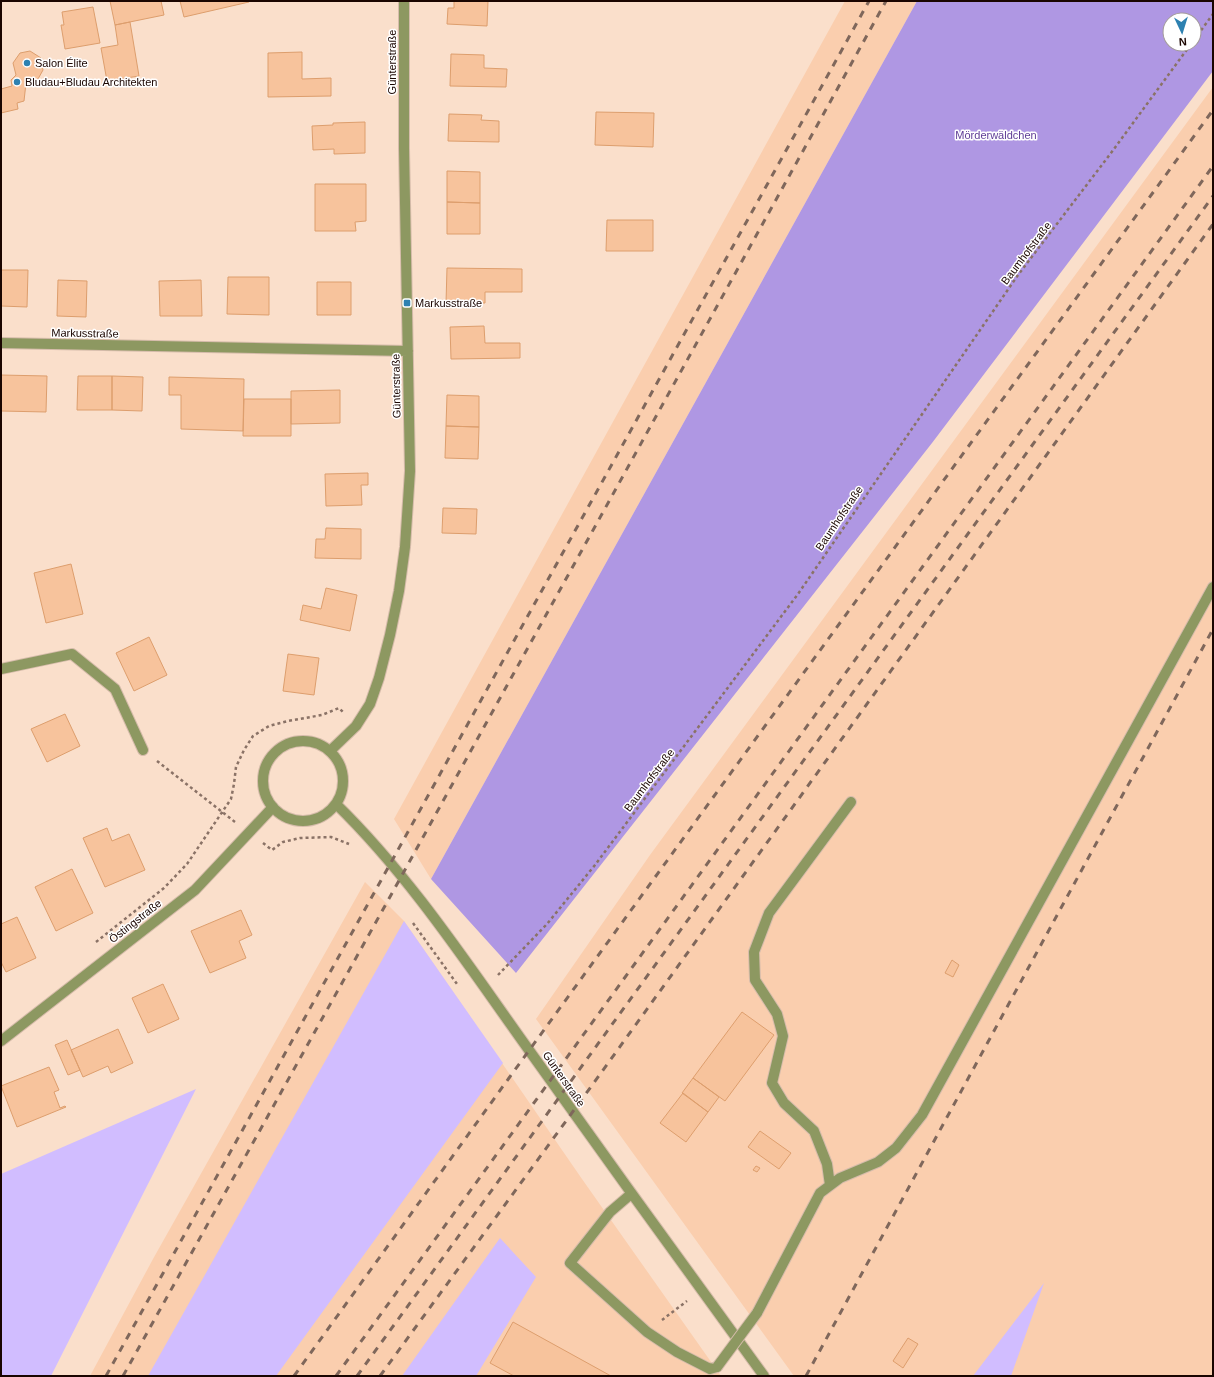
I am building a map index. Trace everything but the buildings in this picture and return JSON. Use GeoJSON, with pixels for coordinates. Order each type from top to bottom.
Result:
{"type":"FeatureCollection","features":[{"type":"Feature","properties":{"kind":"street","name":"Günterstraße"},"geometry":{"type":"LineString","coordinates":[[330,751],[356,726],[370,704],[379,678],[399,591],[405,547],[410,471],[404,148],[404,1]]}},
{"type":"Feature","properties":{"kind":"street","name":"Markusstraße"},"geometry":{"type":"LineString","coordinates":[[1,343],[408,351]]}},
{"type":"Feature","properties":{"kind":"street"},"geometry":{"type":"LineString","coordinates":[[631,1194],[610,1212],[570,1263],[647,1332],[677,1352],[710,1369],[717,1367],[757,1313],[820,1193],[840,1178],[878,1162],[896,1148],[922,1115],[1213,587]]}},
{"type":"Feature","properties":{"kind":"street"},"geometry":{"type":"LineString","coordinates":[[1,669],[72,654],[115,688],[143,750]]}},
{"type":"Feature","properties":{"kind":"street"},"geometry":{"type":"LineString","coordinates":[[306,740],[319,744],[330,751],[338,760],[342,770],[343,782],[341,793],[336,804],[317,818],[305,821],[282,815],[273,807],[266,796],[263,783],[264,769],[270,757],[280,748],[292,742],[306,740]]}},
{"type":"Feature","properties":{"kind":"street"},"geometry":{"type":"LineString","coordinates":[[830,1186],[827,1164],[814,1131],[784,1103],[772,1082],[783,1036],[777,1014],[755,980],[754,952],[769,913],[852,802]]}},
{"type":"Feature","properties":{"kind":"street","name":"Günterstraße"},"geometry":{"type":"LineString","coordinates":[[336,804],[378,848],[409,885],[764,1376]]}},
{"type":"Feature","properties":{"kind":"street","name":"Östingstraße"},"geometry":{"type":"LineString","coordinates":[[1,1042],[194,890],[273,807]]}},
{"type":"Feature","properties":{"kind":"path"},"geometry":{"type":"LineString","coordinates":[[1202,29],[1213,14]]}},
{"type":"Feature","properties":{"kind":"path","name":"Baumhofstraße"},"geometry":{"type":"LineString","coordinates":[[485,989],[547,924],[600,859],[798,594],[1018,275],[1111,153],[1185,52]]}},
{"type":"Feature","properties":{"kind":"path"},"geometry":{"type":"LineString","coordinates":[[92,945],[164,888],[187,864],[231,799],[236,766],[253,736],[269,726],[322,715],[339,708],[356,726]]}},
{"type":"Feature","properties":{"kind":"path"},"geometry":{"type":"LineString","coordinates":[[143,750],[272,850],[283,842],[300,838],[331,837],[351,845]]}},
{"type":"Feature","properties":{"kind":"path"},"geometry":{"type":"LineString","coordinates":[[410,920],[461,988]]}},
{"type":"Feature","properties":{"kind":"path"},"geometry":{"type":"LineString","coordinates":[[647,1332],[687,1301]]}},
{"type":"Feature","properties":{"kind":"shaded area"},"geometry":{"type":"Polygon","coordinates":[[[845,1],[917,1],[431,879],[394,819],[845,1]]]}},
{"type":"Feature","properties":{"kind":"shaded area"},"geometry":{"type":"Polygon","coordinates":[[[1213,87],[1213,1376],[794,1376],[536,1019],[650,855],[1213,87]]]}},
{"type":"Feature","properties":{"kind":"shaded area"},"geometry":{"type":"Polygon","coordinates":[[[365,882],[404,921],[582,1179],[721,1376],[90,1376],[153,1259],[365,882]]]}},
{"type":"Feature","properties":{"kind":"shaded area"},"geometry":{"type":"Polygon","coordinates":[[[404,921],[503,1063],[276,1376],[148,1376],[404,921]]]}},
{"type":"Feature","properties":{"kind":"shaded area"},"geometry":{"type":"Polygon","coordinates":[[[196,1089],[51,1376],[1,1376],[1,1174],[196,1089]]]}},
{"type":"Feature","properties":{"kind":"shaded area"},"geometry":{"type":"Polygon","coordinates":[[[500,1238],[536,1277],[476,1376],[402,1376],[500,1238]]]}},
{"type":"Feature","properties":{"kind":"shaded area"},"geometry":{"type":"Polygon","coordinates":[[[1044,1283],[1011,1376],[973,1376],[1044,1283]]]}},
{"type":"Feature","properties":{"kind":"green space","name":"Mörderwäldchen"},"geometry":{"type":"Polygon","coordinates":[[[917,1],[1213,1],[1213,71],[932,443],[516,973],[431,879],[917,1]]]}},
{"type":"Feature","properties":{"kind":"railway"},"geometry":{"type":"LineString","coordinates":[[106,1376],[869,1]]}},
{"type":"Feature","properties":{"kind":"railway"},"geometry":{"type":"LineString","coordinates":[[123,1376],[886,1]]}},
{"type":"Feature","properties":{"kind":"railway"},"geometry":{"type":"LineString","coordinates":[[294,1376],[1213,110]]}},
{"type":"Feature","properties":{"kind":"railway"},"geometry":{"type":"LineString","coordinates":[[336,1376],[1213,166]]}},
{"type":"Feature","properties":{"kind":"railway"},"geometry":{"type":"LineString","coordinates":[[357,1376],[1213,196]]}},
{"type":"Feature","properties":{"kind":"railway"},"geometry":{"type":"LineString","coordinates":[[380,1376],[593,1084],[1213,224]]}},
{"type":"Feature","properties":{"kind":"railway"},"geometry":{"type":"LineString","coordinates":[[806,1376],[1213,629]]}},
{"type":"Feature","properties":{"kind":"place","name":"Salon Élite"},"geometry":{"type":"Point","coordinates":[27,63]}},
{"type":"Feature","properties":{"kind":"place","name":"Bludau+Bludau Architekten"},"geometry":{"type":"Point","coordinates":[17,82]}},
{"type":"Feature","properties":{"kind":"place","name":"Markusstraße"},"geometry":{"type":"Point","coordinates":[407,303]}}]}
